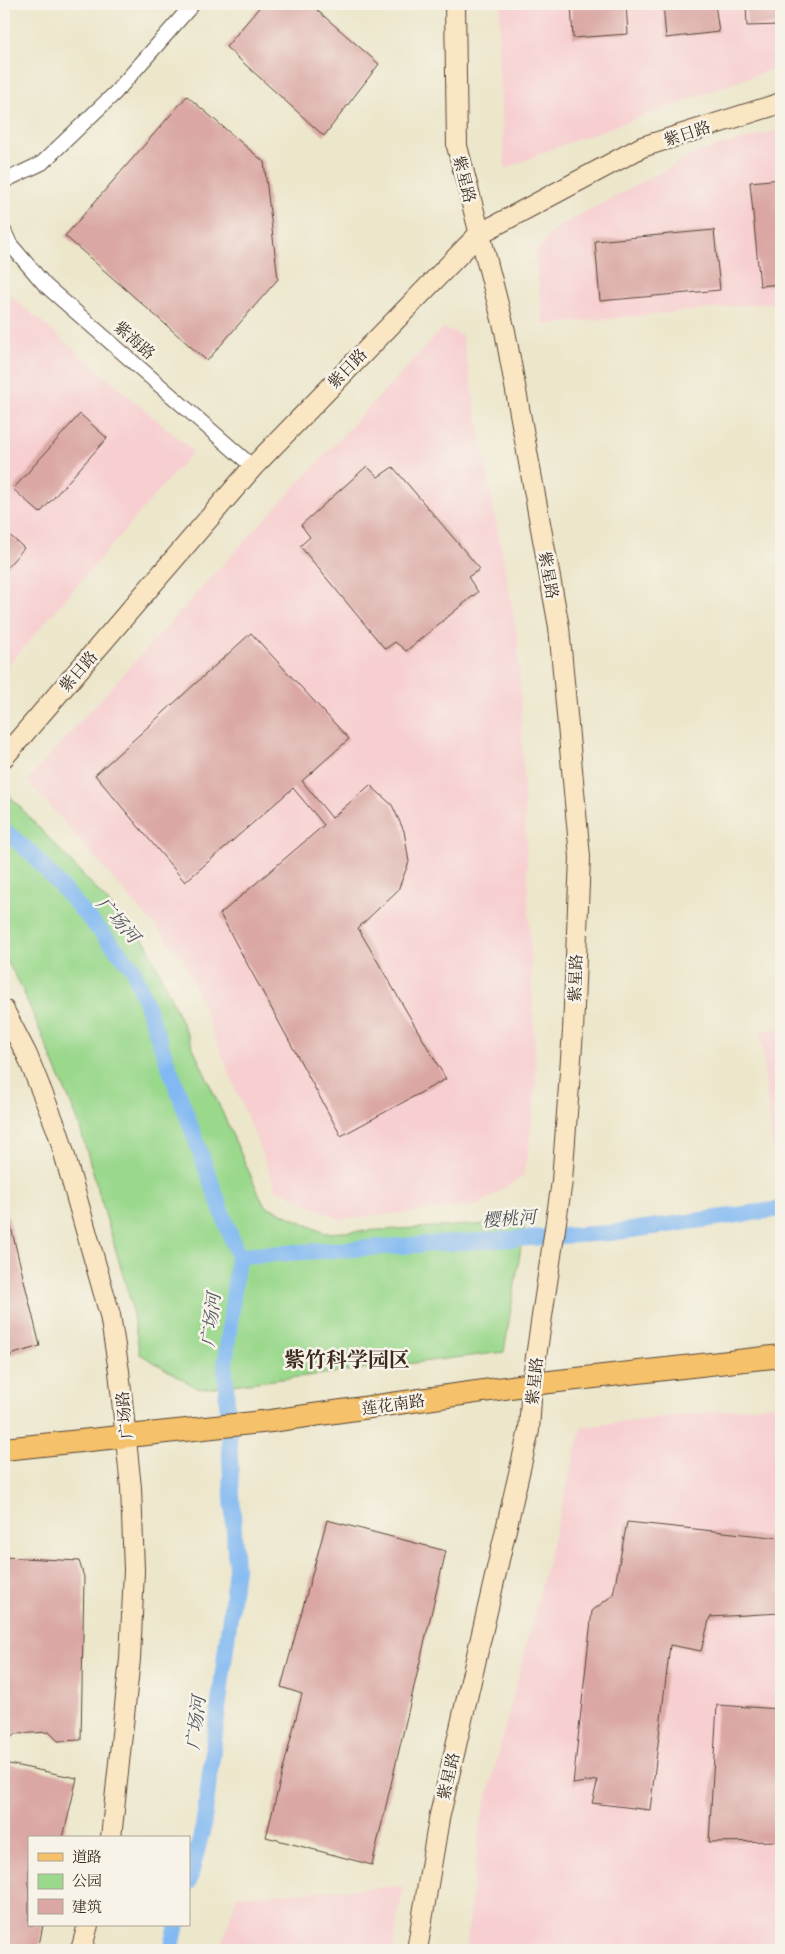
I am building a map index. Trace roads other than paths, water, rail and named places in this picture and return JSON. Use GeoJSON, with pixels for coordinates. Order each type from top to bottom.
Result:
{"type":"FeatureCollection","features":[{"type":"Feature","properties":{"kind":"main road","name":"莲花南路"},"geometry":{"type":"LineString","coordinates":[[4,1449],[271,1421],[532,1384],[781,1356]]}},
{"type":"Feature","properties":{"kind":"street"},"geometry":{"type":"LineString","coordinates":[[4,181],[42,163],[116,93],[193,4]]}},
{"type":"Feature","properties":{"kind":"street","name":"紫星路"},"geometry":{"type":"LineString","coordinates":[[417,1950],[439,1819],[529,1430],[532,1384],[562,1181],[573,1031],[580,857],[559,628],[505,331],[457,146],[455,4]]}},
{"type":"Feature","properties":{"kind":"street","name":"紫日路"},"geometry":{"type":"LineString","coordinates":[[4,757],[253,466],[479,234],[642,148],[781,104]]}},
{"type":"Feature","properties":{"kind":"street","name":"紫海路"},"geometry":{"type":"LineString","coordinates":[[4,231],[10,244],[45,285],[253,466]]}},
{"type":"Feature","properties":{"kind":"street","name":"广场路"},"geometry":{"type":"LineString","coordinates":[[4,1010],[26,1055],[58,1132],[110,1315],[119,1371],[131,1488],[134,1570],[130,1658],[111,1836]]}},
{"type":"Feature","properties":{"kind":"street"},"geometry":{"type":"LineString","coordinates":[[81,1950],[88,1926]]}},
{"type":"Feature","properties":{"kind":"waterway","name":"广场河"},"geometry":{"type":"LineString","coordinates":[[4,830],[31,853],[133,968],[238,1256],[225,1366],[236,1569],[203,1828],[190,1878]]}},
{"type":"Feature","properties":{"kind":"waterway","name":"樱桃河"},"geometry":{"type":"LineString","coordinates":[[238,1256],[610,1233],[781,1209]]}},
{"type":"Feature","properties":{"kind":"waterway","name":"广场河"},"geometry":{"type":"LineString","coordinates":[[171,1950],[177,1926]]}},
{"type":"Feature","properties":{"kind":"district","name":"紫竹科学园区"},"geometry":{"type":"Point","coordinates":[347,1360]}}]}
